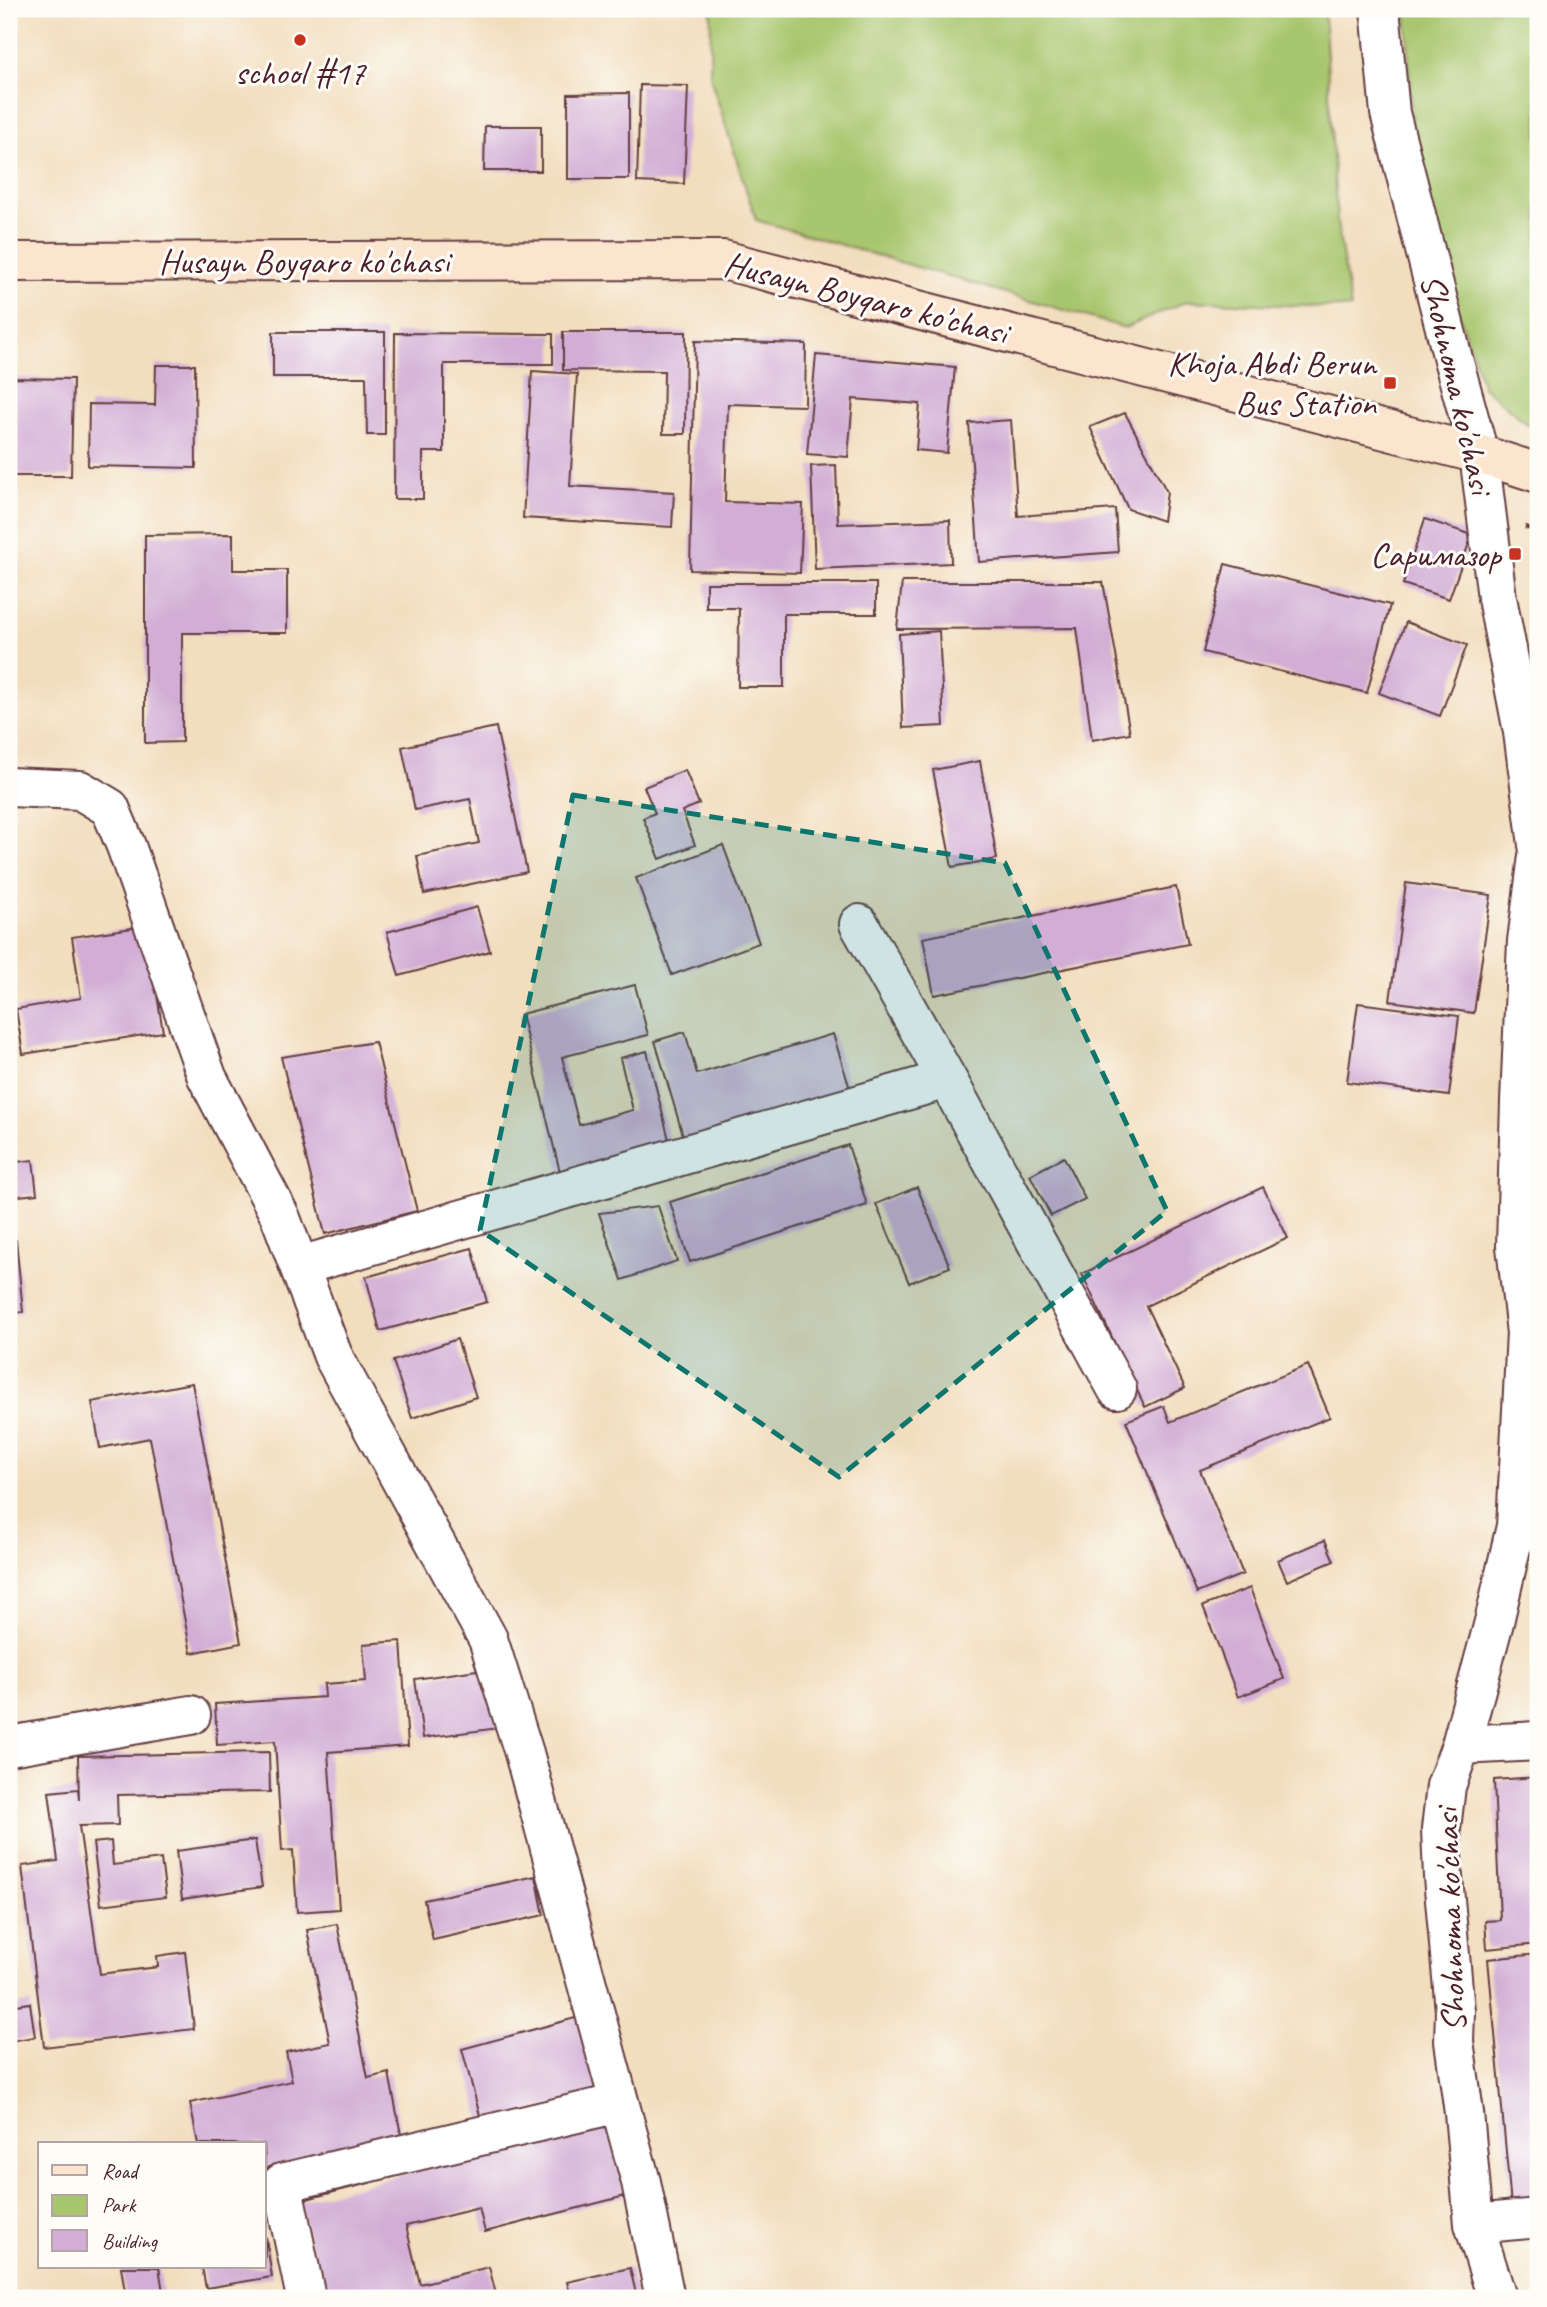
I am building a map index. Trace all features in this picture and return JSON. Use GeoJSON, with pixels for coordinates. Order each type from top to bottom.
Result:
{"type":"FeatureCollection","features":[{"type":"Feature","properties":{"kind":"main road","name":"Husayn Boyqaro ko'chasi"},"geometry":{"type":"LineString","coordinates":[[9,262],[723,260],[1479,454],[1538,473]]}},
{"type":"Feature","properties":{"kind":"street","name":"Shohnoma ko'chasi"},"geometry":{"type":"LineString","coordinates":[[1380,9],[1390,113],[1452,359],[1479,454],[1497,597],[1523,732],[1538,845]]}},
{"type":"Feature","properties":{"kind":"street"},"geometry":{"type":"LineString","coordinates":[[9,787],[79,790],[110,808],[127,846],[208,1077],[280,1216],[332,1356],[488,1639],[524,1753],[641,2182],[665,2298]]}},
{"type":"Feature","properties":{"kind":"street","name":"Shohnoma ko'chasi"},"geometry":{"type":"LineString","coordinates":[[1497,2298],[1474,2224],[1464,2113],[1454,2041],[1455,2011],[1441,1829],[1446,1786],[1461,1745],[1516,1526],[1532,1333],[1516,1246],[1527,941],[1538,856]]}},
{"type":"Feature","properties":{"kind":"street"},"geometry":{"type":"LineString","coordinates":[[859,924],[1118,1389]]}},
{"type":"Feature","properties":{"kind":"street"},"geometry":{"type":"LineString","coordinates":[[300,1266],[947,1079]]}},
{"type":"Feature","properties":{"kind":"street"},"geometry":{"type":"LineString","coordinates":[[9,1746],[191,1715]]}},
{"type":"Feature","properties":{"kind":"street"},"geometry":{"type":"LineString","coordinates":[[1461,1745],[1538,1741]]}},
{"type":"Feature","properties":{"kind":"street"},"geometry":{"type":"LineString","coordinates":[[306,2298],[282,2183],[619,2103]]}},
{"type":"Feature","properties":{"kind":"street"},"geometry":{"type":"LineString","coordinates":[[1474,2224],[1538,2218]]}},
{"type":"Feature","properties":{"kind":"highlighted area"},"geometry":{"type":"Polygon","coordinates":[[[573,795],[1005,863],[1167,1211],[839,1477],[480,1230],[573,795]]]}},
{"type":"Feature","properties":{"kind":"green space"},"geometry":{"type":"Polygon","coordinates":[[[711,9],[1324,9],[1337,222],[1351,308],[1187,301],[1125,328],[756,220],[710,77],[711,9]]]}},
{"type":"Feature","properties":{"kind":"green space"},"geometry":{"type":"Polygon","coordinates":[[[1406,9],[1538,9],[1538,428],[1530,426],[1483,387],[1432,231],[1412,124],[1406,9]]]}},
{"type":"Feature","properties":{"kind":"building"},"geometry":{"type":"Polygon","coordinates":[[[640,85],[688,86],[684,184],[637,182],[640,85]]]}},
{"type":"Feature","properties":{"kind":"building"},"geometry":{"type":"Polygon","coordinates":[[[629,93],[629,179],[568,179],[568,94],[629,93]]]}},
{"type":"Feature","properties":{"kind":"building"},"geometry":{"type":"Polygon","coordinates":[[[485,126],[541,126],[541,171],[484,171],[485,126]]]}},
{"type":"Feature","properties":{"kind":"building"},"geometry":{"type":"Polygon","coordinates":[[[273,332],[385,332],[385,435],[367,435],[366,377],[273,377],[273,332]]]}},
{"type":"Feature","properties":{"kind":"building"},"geometry":{"type":"Polygon","coordinates":[[[563,332],[686,332],[685,434],[663,434],[664,371],[563,370],[563,332]]]}},
{"type":"Feature","properties":{"kind":"building"},"geometry":{"type":"Polygon","coordinates":[[[395,333],[553,334],[553,364],[444,364],[444,452],[423,452],[423,499],[394,499],[395,333]]]}},
{"type":"Feature","properties":{"kind":"building"},"geometry":{"type":"Polygon","coordinates":[[[695,341],[806,344],[805,406],[728,404],[725,502],[803,504],[800,573],[690,570],[695,341]]]}},
{"type":"Feature","properties":{"kind":"building"},"geometry":{"type":"Polygon","coordinates":[[[816,355],[955,367],[947,453],[916,450],[920,404],[853,399],[848,457],[807,454],[816,355]]]}},
{"type":"Feature","properties":{"kind":"building"},"geometry":{"type":"Polygon","coordinates":[[[156,365],[195,365],[196,468],[88,466],[89,404],[155,405],[156,365]]]}},
{"type":"Feature","properties":{"kind":"building"},"geometry":{"type":"Polygon","coordinates":[[[532,371],[577,374],[570,486],[674,492],[672,527],[523,518],[532,371]]]}},
{"type":"Feature","properties":{"kind":"building"},"geometry":{"type":"Polygon","coordinates":[[[9,378],[73,379],[71,476],[9,476],[9,378]]]}},
{"type":"Feature","properties":{"kind":"building"},"geometry":{"type":"Polygon","coordinates":[[[1125,413],[1167,492],[1163,521],[1128,509],[1090,427],[1125,413]]]}},
{"type":"Feature","properties":{"kind":"building"},"geometry":{"type":"Polygon","coordinates":[[[1011,420],[1018,516],[1115,509],[1118,552],[979,562],[969,423],[1011,420]]]}},
{"type":"Feature","properties":{"kind":"building"},"geometry":{"type":"Polygon","coordinates":[[[836,465],[838,524],[950,520],[951,563],[815,569],[811,466],[836,465]]]}},
{"type":"Feature","properties":{"kind":"building"},"geometry":{"type":"Polygon","coordinates":[[[1425,519],[1472,535],[1449,599],[1403,584],[1425,519]]]}},
{"type":"Feature","properties":{"kind":"building"},"geometry":{"type":"Polygon","coordinates":[[[233,534],[233,570],[287,570],[287,633],[182,633],[182,742],[145,743],[145,535],[233,534]]]}},
{"type":"Feature","properties":{"kind":"building"},"geometry":{"type":"Polygon","coordinates":[[[1225,564],[1390,605],[1367,693],[1203,652],[1225,564]]]}},
{"type":"Feature","properties":{"kind":"building"},"geometry":{"type":"Polygon","coordinates":[[[902,582],[1103,582],[1130,733],[1092,740],[1077,628],[897,629],[902,582]]]}},
{"type":"Feature","properties":{"kind":"building"},"geometry":{"type":"Polygon","coordinates":[[[706,583],[876,583],[876,614],[784,614],[784,687],[738,687],[739,608],[706,608],[706,583]]]}},
{"type":"Feature","properties":{"kind":"building"},"geometry":{"type":"Polygon","coordinates":[[[1406,622],[1467,645],[1440,716],[1379,693],[1406,622]]]}},
{"type":"Feature","properties":{"kind":"building"},"geometry":{"type":"Polygon","coordinates":[[[939,631],[944,726],[903,728],[899,634],[939,631]]]}},
{"type":"Feature","properties":{"kind":"building"},"geometry":{"type":"Polygon","coordinates":[[[496,727],[527,872],[424,894],[417,856],[479,843],[470,799],[415,810],[402,747],[496,727]]]}},
{"type":"Feature","properties":{"kind":"building"},"geometry":{"type":"Polygon","coordinates":[[[980,761],[997,859],[952,867],[933,770],[980,761]]]}},
{"type":"Feature","properties":{"kind":"building"},"geometry":{"type":"Polygon","coordinates":[[[685,770],[699,804],[682,811],[695,845],[660,859],[643,818],[655,813],[644,787],[685,770]]]}},
{"type":"Feature","properties":{"kind":"building"},"geometry":{"type":"Polygon","coordinates":[[[723,845],[759,943],[672,975],[636,878],[723,845]]]}},
{"type":"Feature","properties":{"kind":"building"},"geometry":{"type":"Polygon","coordinates":[[[1406,883],[1491,895],[1474,1013],[1390,1001],[1406,883]]]}},
{"type":"Feature","properties":{"kind":"building"},"geometry":{"type":"Polygon","coordinates":[[[1176,887],[1188,944],[934,995],[923,938],[1176,887]]]}},
{"type":"Feature","properties":{"kind":"building"},"geometry":{"type":"Polygon","coordinates":[[[477,907],[490,951],[399,976],[387,932],[477,907]]]}},
{"type":"Feature","properties":{"kind":"building"},"geometry":{"type":"Polygon","coordinates":[[[146,926],[163,1032],[23,1054],[16,1009],[81,998],[72,937],[146,926]]]}},
{"type":"Feature","properties":{"kind":"building"},"geometry":{"type":"Polygon","coordinates":[[[635,985],[648,1035],[562,1057],[579,1125],[633,1110],[620,1058],[647,1051],[670,1144],[560,1172],[521,1014],[635,985]]]}},
{"type":"Feature","properties":{"kind":"building"},"geometry":{"type":"Polygon","coordinates":[[[1358,1003],[1459,1016],[1449,1096],[1347,1082],[1358,1003]]]}},
{"type":"Feature","properties":{"kind":"building"},"geometry":{"type":"Polygon","coordinates":[[[685,1032],[697,1074],[833,1034],[851,1092],[685,1142],[655,1041],[685,1032]]]}},
{"type":"Feature","properties":{"kind":"building"},"geometry":{"type":"Polygon","coordinates":[[[375,1042],[417,1211],[325,1234],[281,1057],[375,1042]]]}},
{"type":"Feature","properties":{"kind":"building"},"geometry":{"type":"Polygon","coordinates":[[[848,1145],[867,1205],[690,1262],[670,1202],[848,1145]]]}},
{"type":"Feature","properties":{"kind":"building"},"geometry":{"type":"Polygon","coordinates":[[[1064,1157],[1085,1199],[1051,1216],[1030,1175],[1064,1157]]]}},
{"type":"Feature","properties":{"kind":"building"},"geometry":{"type":"Polygon","coordinates":[[[33,1160],[37,1194],[9,1197],[9,1163],[33,1160]]]}},
{"type":"Feature","properties":{"kind":"building"},"geometry":{"type":"Polygon","coordinates":[[[917,1187],[950,1267],[909,1283],[876,1204],[917,1187]]]}},
{"type":"Feature","properties":{"kind":"building"},"geometry":{"type":"Polygon","coordinates":[[[1263,1187],[1288,1238],[1146,1306],[1185,1388],[1145,1407],[1082,1274],[1263,1187]]]}},
{"type":"Feature","properties":{"kind":"building"},"geometry":{"type":"Polygon","coordinates":[[[658,1206],[677,1261],[622,1280],[599,1213],[658,1206]]]}},
{"type":"Feature","properties":{"kind":"building"},"geometry":{"type":"Polygon","coordinates":[[[9,1240],[16,1240],[23,1312],[9,1314],[9,1240]]]}},
{"type":"Feature","properties":{"kind":"building"},"geometry":{"type":"Polygon","coordinates":[[[472,1248],[487,1302],[380,1331],[366,1277],[472,1248]]]}},
{"type":"Feature","properties":{"kind":"building"},"geometry":{"type":"Polygon","coordinates":[[[457,1339],[476,1397],[412,1418],[393,1361],[457,1339]]]}},
{"type":"Feature","properties":{"kind":"building"},"geometry":{"type":"Polygon","coordinates":[[[1308,1365],[1330,1417],[1200,1470],[1243,1574],[1197,1593],[1126,1421],[1164,1406],[1170,1422],[1308,1365]]]}},
{"type":"Feature","properties":{"kind":"building"},"geometry":{"type":"Polygon","coordinates":[[[192,1383],[241,1643],[191,1653],[150,1438],[100,1448],[92,1402],[192,1383]]]}},
{"type":"Feature","properties":{"kind":"building"},"geometry":{"type":"Polygon","coordinates":[[[1325,1540],[1334,1561],[1287,1581],[1278,1560],[1325,1540]]]}},
{"type":"Feature","properties":{"kind":"building"},"geometry":{"type":"Polygon","coordinates":[[[1250,1588],[1284,1679],[1238,1697],[1203,1606],[1250,1588]]]}},
{"type":"Feature","properties":{"kind":"building"},"geometry":{"type":"Polygon","coordinates":[[[401,1641],[408,1746],[328,1752],[339,1909],[297,1912],[293,1850],[282,1851],[275,1741],[217,1745],[215,1704],[325,1697],[324,1684],[366,1681],[363,1644],[401,1641]]]}},
{"type":"Feature","properties":{"kind":"building"},"geometry":{"type":"Polygon","coordinates":[[[491,1668],[499,1728],[423,1738],[415,1679],[491,1668]]]}},
{"type":"Feature","properties":{"kind":"building"},"geometry":{"type":"Polygon","coordinates":[[[269,1752],[270,1792],[117,1795],[118,1825],[79,1826],[100,1974],[158,1967],[157,1956],[185,1952],[194,2029],[44,2047],[22,1866],[58,1861],[49,1792],[78,1789],[79,1800],[78,1756],[269,1752]]]}},
{"type":"Feature","properties":{"kind":"building"},"geometry":{"type":"Polygon","coordinates":[[[1538,1777],[1538,1944],[1487,1949],[1485,1921],[1500,1920],[1494,1780],[1538,1777]]]}},
{"type":"Feature","properties":{"kind":"building"},"geometry":{"type":"Polygon","coordinates":[[[255,1840],[262,1887],[182,1899],[176,1851],[255,1840]]]}},
{"type":"Feature","properties":{"kind":"building"},"geometry":{"type":"Polygon","coordinates":[[[111,1841],[113,1865],[161,1859],[166,1897],[101,1905],[93,1843],[111,1841]]]}},
{"type":"Feature","properties":{"kind":"building"},"geometry":{"type":"Polygon","coordinates":[[[536,1876],[544,1915],[433,1940],[424,1900],[536,1876]]]}},
{"type":"Feature","properties":{"kind":"building"},"geometry":{"type":"Polygon","coordinates":[[[337,1924],[368,2078],[389,2073],[402,2140],[266,2168],[266,2142],[198,2142],[190,2103],[292,2081],[286,2052],[330,2043],[307,1930],[337,1924]]]}},
{"type":"Feature","properties":{"kind":"building"},"geometry":{"type":"Polygon","coordinates":[[[1538,1954],[1538,2203],[1511,2205],[1488,1959],[1538,1954]]]}},
{"type":"Feature","properties":{"kind":"building"},"geometry":{"type":"Polygon","coordinates":[[[30,2003],[35,2037],[9,2041],[9,2006],[30,2003]]]}},
{"type":"Feature","properties":{"kind":"building"},"geometry":{"type":"Polygon","coordinates":[[[579,2017],[599,2092],[482,2123],[462,2049],[579,2017]]]}},
{"type":"Feature","properties":{"kind":"building"},"geometry":{"type":"Polygon","coordinates":[[[607,2122],[625,2196],[485,2232],[479,2208],[406,2226],[420,2284],[489,2267],[497,2298],[324,2298],[299,2201],[607,2122]]]}},
{"type":"Feature","properties":{"kind":"building"},"geometry":{"type":"Polygon","coordinates":[[[266,2237],[272,2277],[206,2288],[202,2268],[266,2268],[266,2237]]]}},
{"type":"Feature","properties":{"kind":"building"},"geometry":{"type":"Polygon","coordinates":[[[121,2268],[159,2268],[164,2298],[126,2298],[121,2268]]]}},
{"type":"Feature","properties":{"kind":"building"},"geometry":{"type":"Polygon","coordinates":[[[630,2268],[637,2298],[571,2298],[567,2282],[630,2268]]]}},
{"type":"Feature","properties":{"kind":"place","name":"school #17"},"geometry":{"type":"Point","coordinates":[300,40]}},
{"type":"Feature","properties":{"kind":"place","name":"Khoja Abdi Berun Bus Station"},"geometry":{"type":"Point","coordinates":[1390,383]}},
{"type":"Feature","properties":{"kind":"place","name":"Саримазор"},"geometry":{"type":"Point","coordinates":[1515,554]}}]}
